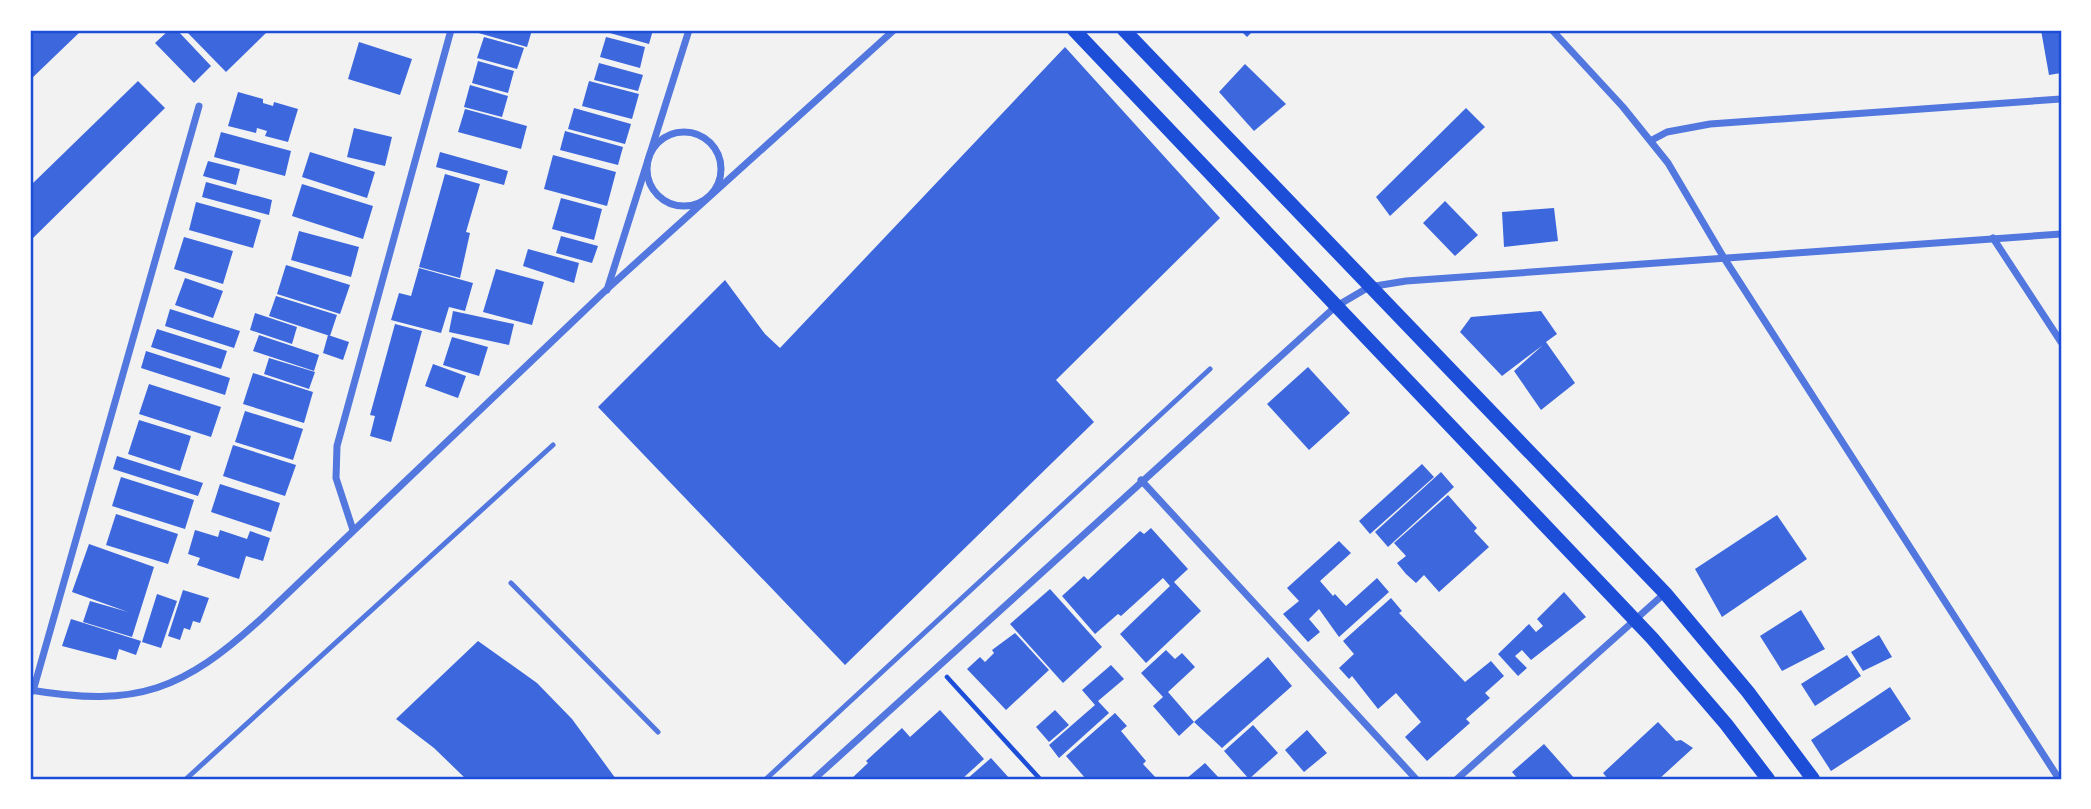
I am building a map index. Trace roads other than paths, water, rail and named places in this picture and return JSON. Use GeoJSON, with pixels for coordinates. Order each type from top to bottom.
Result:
{"type":"FeatureCollection","features":[{"type":"Feature","properties":{"kind":"main road"},"geometry":{"type":"LineString","coordinates":[[1074,30],[1634,619],[1726,723],[1768,779]]}},
{"type":"Feature","properties":{"kind":"main road"},"geometry":{"type":"LineString","coordinates":[[1124,30],[1665,593],[1748,692],[1813,779]]}},
{"type":"Feature","properties":{"kind":"street"},"geometry":{"type":"LineString","coordinates":[[353,530],[336,478],[337,446],[452,30]]}},
{"type":"Feature","properties":{"kind":"street"},"geometry":{"type":"LineString","coordinates":[[606,290],[689,30]]}},
{"type":"Feature","properties":{"kind":"street"},"geometry":{"type":"LineString","coordinates":[[199,106],[31,690],[82,697],[126,695],[160,687],[199,670],[262,618],[606,290],[894,30]]}},
{"type":"Feature","properties":{"kind":"street"},"geometry":{"type":"LineString","coordinates":[[1552,30],[1651,140],[1686,191],[1724,257],[2059,779]]}},
{"type":"Feature","properties":{"kind":"street"},"geometry":{"type":"LineString","coordinates":[[1651,140],[1667,132],[1710,124],[2061,99]]}},
{"type":"Feature","properties":{"kind":"street"},"geometry":{"type":"LineString","coordinates":[[673,134],[697,134],[717,150],[722,174],[711,196],[689,206],[666,202],[650,184],[648,160],[653,149],[673,134]]}},
{"type":"Feature","properties":{"kind":"street"},"geometry":{"type":"LineString","coordinates":[[814,779],[1335,307],[1369,287],[1406,281],[2061,234]]}},
{"type":"Feature","properties":{"kind":"street"},"geometry":{"type":"LineString","coordinates":[[1993,238],[2061,342]]}},
{"type":"Feature","properties":{"kind":"street"},"geometry":{"type":"LineString","coordinates":[[1141,480],[1416,779]]}},
{"type":"Feature","properties":{"kind":"street"},"geometry":{"type":"LineString","coordinates":[[1457,779],[1665,593]]}},
{"type":"Feature","properties":{"kind":"lane"},"geometry":{"type":"LineString","coordinates":[[766,779],[1210,369]]}},
{"type":"Feature","properties":{"kind":"lane"},"geometry":{"type":"LineString","coordinates":[[186,779],[553,445]]}},
{"type":"Feature","properties":{"kind":"lane"},"geometry":{"type":"LineString","coordinates":[[511,583],[658,732]]}}]}
